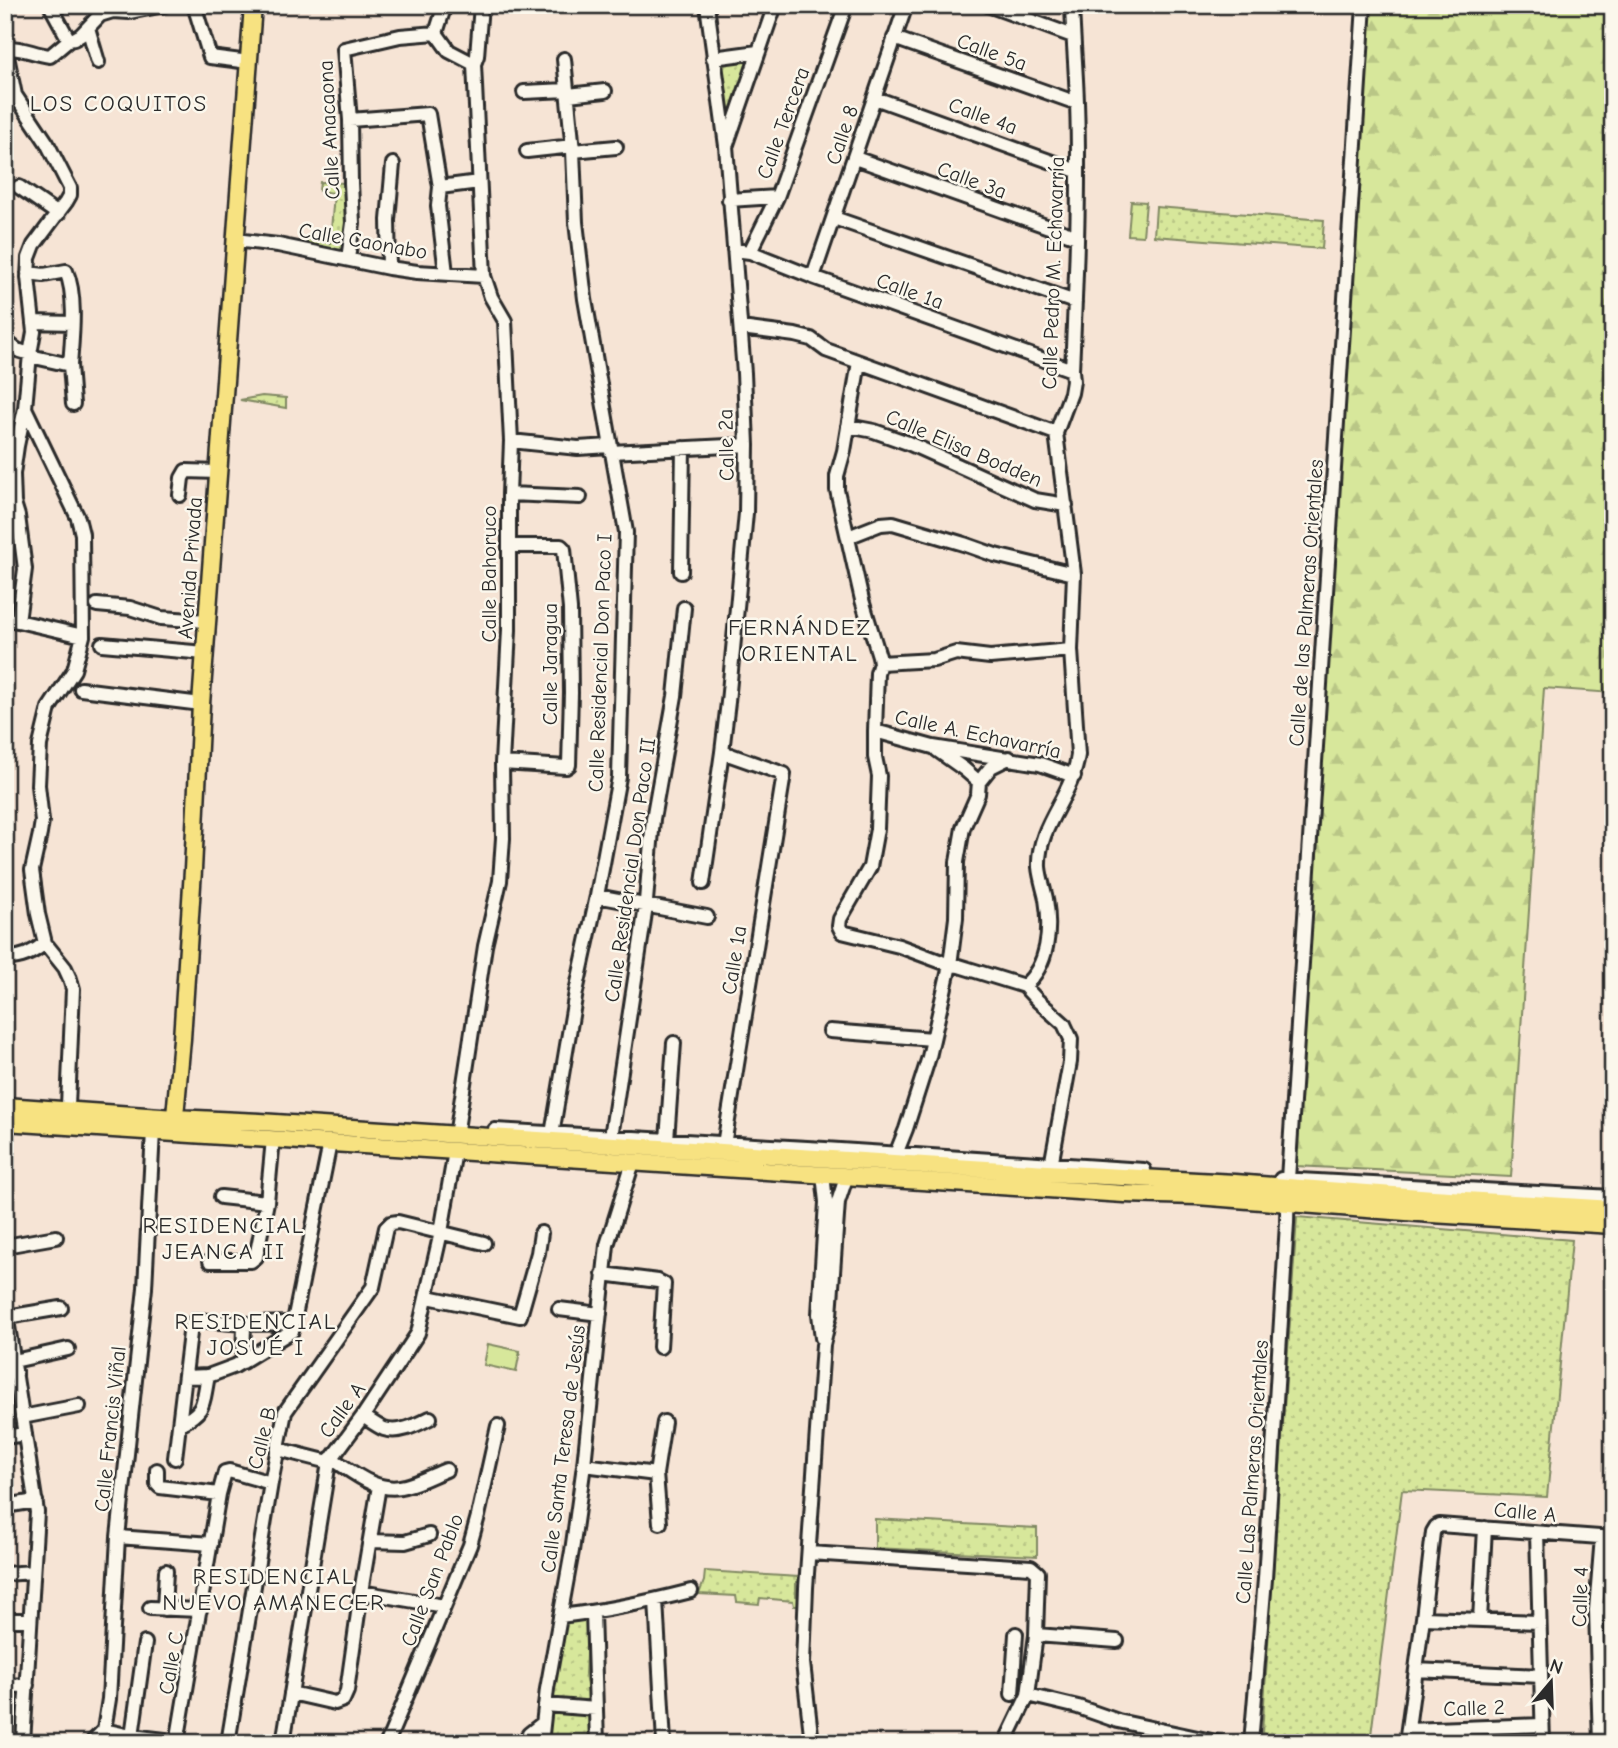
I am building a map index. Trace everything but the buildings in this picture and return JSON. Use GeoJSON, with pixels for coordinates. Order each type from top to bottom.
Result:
{"type":"FeatureCollection","features":[{"type":"Feature","properties":{"kind":"main road","name":"Avenida Privada"},"geometry":{"type":"LineString","coordinates":[[174,1121],[193,870],[201,704],[253,5]]}},
{"type":"Feature","properties":{"kind":"main road"},"geometry":{"type":"LineString","coordinates":[[5,1103],[174,1121],[273,1139],[330,1143],[552,1137],[1050,1169],[1288,1190],[1432,1214],[1613,1207]]}},
{"type":"Feature","properties":{"kind":"main road"},"geometry":{"type":"LineString","coordinates":[[5,1122],[153,1131],[174,1121],[262,1122],[456,1138],[633,1162],[823,1174],[1288,1190]]}},
{"type":"Feature","properties":{"kind":"street"},"geometry":{"type":"LineString","coordinates":[[50,5],[69,40]]}},
{"type":"Feature","properties":{"kind":"street"},"geometry":{"type":"LineString","coordinates":[[90,5],[98,62]]}},
{"type":"Feature","properties":{"kind":"street"},"geometry":{"type":"LineString","coordinates":[[5,48],[21,47],[50,56],[69,40],[82,35],[100,15],[113,8],[128,12],[164,5]]}},
{"type":"Feature","properties":{"kind":"street"},"geometry":{"type":"LineString","coordinates":[[194,5],[210,57],[249,62]]}},
{"type":"Feature","properties":{"kind":"street"},"geometry":{"type":"LineString","coordinates":[[444,5],[436,33],[449,51],[474,64]]}},
{"type":"Feature","properties":{"kind":"street","name":"Calle Bahoruco"},"geometry":{"type":"LineString","coordinates":[[456,1138],[485,946],[500,881],[503,838],[502,763],[509,631],[510,441],[505,321],[491,297],[484,276],[479,182],[474,64],[481,5]]}},
{"type":"Feature","properties":{"kind":"street","name":"Calle 2a"},"geometry":{"type":"LineString","coordinates":[[703,883],[722,752],[746,513],[747,445],[741,328],[726,146],[707,5]]}},
{"type":"Feature","properties":{"kind":"street"},"geometry":{"type":"LineString","coordinates":[[726,146],[775,5]]}},
{"type":"Feature","properties":{"kind":"street","name":"Calle Tercera"},"geometry":{"type":"LineString","coordinates":[[750,252],[777,197],[846,5]]}},
{"type":"Feature","properties":{"kind":"street","name":"Calle 8"},"geometry":{"type":"LineString","coordinates":[[813,277],[906,5]]}},
{"type":"Feature","properties":{"kind":"street"},"geometry":{"type":"LineString","coordinates":[[988,5],[1073,36]]}},
{"type":"Feature","properties":{"kind":"street","name":"Calle Pedro M. Echavarría"},"geometry":{"type":"LineString","coordinates":[[1024,986],[1040,966],[1048,933],[1048,917],[1039,867],[1042,846],[1048,825],[1069,789],[1077,768],[1071,650],[1074,574],[1056,433],[1073,382],[1077,103],[1072,5]]}},
{"type":"Feature","properties":{"kind":"street","name":"Calle de las Palmeras Orientales"},"geometry":{"type":"LineString","coordinates":[[1288,1190],[1364,5]]}},
{"type":"Feature","properties":{"kind":"street","name":"Calle Anacaona"},"geometry":{"type":"LineString","coordinates":[[348,260],[353,223],[350,120],[344,50],[400,36],[436,33]]}},
{"type":"Feature","properties":{"kind":"street","name":"Calle 5a"},"geometry":{"type":"LineString","coordinates":[[894,38],[1077,103]]}},
{"type":"Feature","properties":{"kind":"street"},"geometry":{"type":"LineString","coordinates":[[713,58],[758,52]]}},
{"type":"Feature","properties":{"kind":"street"},"geometry":{"type":"LineString","coordinates":[[5,54],[15,95],[47,143],[70,188],[70,195],[34,245],[29,258],[34,331],[25,408],[13,474],[13,503],[18,516],[25,569],[11,620],[83,636]]}},
{"type":"Feature","properties":{"kind":"street","name":"Calle Residencial Don Paco I"},"geometry":{"type":"LineString","coordinates":[[552,1137],[576,992],[618,785],[626,532],[584,299],[564,59]]}},
{"type":"Feature","properties":{"kind":"street"},"geometry":{"type":"LineString","coordinates":[[524,92],[605,90]]}},
{"type":"Feature","properties":{"kind":"street","name":"Calle 4a"},"geometry":{"type":"LineString","coordinates":[[875,98],[1077,171]]}},
{"type":"Feature","properties":{"kind":"street"},"geometry":{"type":"LineString","coordinates":[[350,120],[428,114],[440,187],[438,206],[446,274]]}},
{"type":"Feature","properties":{"kind":"street"},"geometry":{"type":"LineString","coordinates":[[527,150],[616,147]]}},
{"type":"Feature","properties":{"kind":"street","name":"Calle 3a"},"geometry":{"type":"LineString","coordinates":[[855,158],[1077,237]]}},
{"type":"Feature","properties":{"kind":"street"},"geometry":{"type":"LineString","coordinates":[[389,268],[388,220],[393,164]]}},
{"type":"Feature","properties":{"kind":"street"},"geometry":{"type":"LineString","coordinates":[[440,187],[479,182]]}},
{"type":"Feature","properties":{"kind":"street"},"geometry":{"type":"LineString","coordinates":[[19,187],[58,214]]}},
{"type":"Feature","properties":{"kind":"street"},"geometry":{"type":"LineString","coordinates":[[729,200],[777,197]]}},
{"type":"Feature","properties":{"kind":"street"},"geometry":{"type":"LineString","coordinates":[[834,218],[1075,302]]}},
{"type":"Feature","properties":{"kind":"street","name":"Calle Caonabo"},"geometry":{"type":"LineString","coordinates":[[235,240],[278,245],[389,268],[484,276]]}},
{"type":"Feature","properties":{"kind":"street","name":"Calle 1a"},"geometry":{"type":"LineString","coordinates":[[734,250],[750,252],[1072,370]]}},
{"type":"Feature","properties":{"kind":"street"},"geometry":{"type":"LineString","coordinates":[[28,273],[44,275],[66,271],[72,308],[69,365],[73,404]]}},
{"type":"Feature","properties":{"kind":"street"},"geometry":{"type":"LineString","coordinates":[[33,322],[72,323]]}},
{"type":"Feature","properties":{"kind":"street"},"geometry":{"type":"LineString","coordinates":[[741,328],[811,339],[826,350],[1056,433]]}},
{"type":"Feature","properties":{"kind":"street"},"geometry":{"type":"LineString","coordinates":[[5,341],[30,355],[69,365]]}},
{"type":"Feature","properties":{"kind":"street"},"geometry":{"type":"LineString","coordinates":[[859,362],[837,484],[843,521],[880,663],[877,673],[875,731],[877,829],[870,867],[840,919],[839,926],[842,932],[899,946],[950,965],[1024,986],[1064,1024],[1072,1039],[1070,1062],[1050,1169]]}},
{"type":"Feature","properties":{"kind":"street"},"geometry":{"type":"LineString","coordinates":[[25,408],[82,534],[83,636],[74,670],[49,708],[40,746],[38,785],[42,821],[32,870],[44,943],[65,968],[73,989],[68,1106]]}},
{"type":"Feature","properties":{"kind":"street","name":"Calle Elisa Bodden"},"geometry":{"type":"LineString","coordinates":[[848,426],[874,430],[908,443],[1035,500],[1066,505]]}},
{"type":"Feature","properties":{"kind":"street"},"geometry":{"type":"LineString","coordinates":[[510,441],[578,449],[747,445]]}},
{"type":"Feature","properties":{"kind":"street"},"geometry":{"type":"LineString","coordinates":[[681,572],[682,448]]}},
{"type":"Feature","properties":{"kind":"street"},"geometry":{"type":"LineString","coordinates":[[180,495],[182,478],[186,471],[218,472]]}},
{"type":"Feature","properties":{"kind":"street"},"geometry":{"type":"LineString","coordinates":[[509,494],[580,496]]}},
{"type":"Feature","properties":{"kind":"street"},"geometry":{"type":"LineString","coordinates":[[848,537],[881,524],[893,523],[995,555],[1074,574]]}},
{"type":"Feature","properties":{"kind":"street","name":"Calle Jaragua"},"geometry":{"type":"LineString","coordinates":[[502,763],[569,765],[570,608],[564,549],[561,546],[510,546]]}},
{"type":"Feature","properties":{"kind":"street"},"geometry":{"type":"LineString","coordinates":[[97,605],[130,608],[161,618],[208,621]]}},
{"type":"Feature","properties":{"kind":"street","name":"Calle Residencial Don Paco II"},"geometry":{"type":"LineString","coordinates":[[611,1137],[645,904],[653,818],[675,696],[684,608]]}},
{"type":"Feature","properties":{"kind":"street"},"geometry":{"type":"LineString","coordinates":[[102,644],[205,653]]}},
{"type":"Feature","properties":{"kind":"street"},"geometry":{"type":"LineString","coordinates":[[880,663],[934,660],[956,653],[990,657],[1071,650]]}},
{"type":"Feature","properties":{"kind":"street"},"geometry":{"type":"LineString","coordinates":[[81,689],[201,704]]}},
{"type":"Feature","properties":{"kind":"street","name":"Calle A. Echavarría"},"geometry":{"type":"LineString","coordinates":[[875,731],[933,747],[1040,764],[1074,776]]}},
{"type":"Feature","properties":{"kind":"street"},"geometry":{"type":"LineString","coordinates":[[933,747],[979,782]]}},
{"type":"Feature","properties":{"kind":"street","name":"Calle 1a"},"geometry":{"type":"LineString","coordinates":[[722,752],[784,774],[724,1148]]}},
{"type":"Feature","properties":{"kind":"street"},"geometry":{"type":"LineString","coordinates":[[894,1158],[929,1057],[950,965],[956,918],[957,862],[963,828],[978,794],[979,782],[991,767],[1009,758]]}},
{"type":"Feature","properties":{"kind":"street"},"geometry":{"type":"LineString","coordinates":[[597,896],[707,917]]}},
{"type":"Feature","properties":{"kind":"street"},"geometry":{"type":"LineString","coordinates":[[5,958],[23,957],[44,943]]}},
{"type":"Feature","properties":{"kind":"street"},"geometry":{"type":"LineString","coordinates":[[830,1031],[933,1039]]}},
{"type":"Feature","properties":{"kind":"street"},"geometry":{"type":"LineString","coordinates":[[667,1140],[674,1042]]}},
{"type":"Feature","properties":{"kind":"street"},"geometry":{"type":"LineString","coordinates":[[5,1103],[68,1106],[174,1121]]}},
{"type":"Feature","properties":{"kind":"street","name":"Calle Francis Viñal"},"geometry":{"type":"LineString","coordinates":[[104,1730],[109,1699],[118,1537],[145,1288],[153,1131]]}},
{"type":"Feature","properties":{"kind":"street"},"geometry":{"type":"LineString","coordinates":[[552,1137],[667,1140],[724,1148]]}},
{"type":"Feature","properties":{"kind":"street","name":"Calle A"},"geometry":{"type":"LineString","coordinates":[[284,1743],[330,1460],[418,1333],[441,1232],[456,1138]]}},
{"type":"Feature","properties":{"kind":"street"},"geometry":{"type":"LineString","coordinates":[[211,1261],[255,1260],[267,1202],[273,1139]]}},
{"type":"Feature","properties":{"kind":"street"},"geometry":{"type":"LineString","coordinates":[[185,1377],[208,1376],[243,1362],[290,1334],[330,1143]]}},
{"type":"Feature","properties":{"kind":"street","name":"Calle Santa Teresa de Jesús"},"geometry":{"type":"LineString","coordinates":[[541,1743],[584,1465],[607,1245],[633,1162]]}},
{"type":"Feature","properties":{"kind":"street"},"geometry":{"type":"LineString","coordinates":[[823,1174],[826,1202],[825,1314]]}},
{"type":"Feature","properties":{"kind":"street"},"geometry":{"type":"LineString","coordinates":[[812,1743],[803,1663],[808,1553],[825,1314],[838,1202],[847,1175]]}},
{"type":"Feature","properties":{"kind":"street"},"geometry":{"type":"LineString","coordinates":[[1288,1190],[1613,1207]]}},
{"type":"Feature","properties":{"kind":"street","name":"Calle Las Palmeras Orientales"},"geometry":{"type":"LineString","coordinates":[[1251,1743],[1265,1579],[1288,1190]]}},
{"type":"Feature","properties":{"kind":"street"},"geometry":{"type":"LineString","coordinates":[[221,1197],[267,1202]]}},
{"type":"Feature","properties":{"kind":"street","name":"Calle B"},"geometry":{"type":"LineString","coordinates":[[228,1743],[285,1412],[373,1287],[386,1228],[391,1223],[398,1222],[484,1243]]}},
{"type":"Feature","properties":{"kind":"street"},"geometry":{"type":"LineString","coordinates":[[428,1297],[520,1316],[541,1233]]}},
{"type":"Feature","properties":{"kind":"street"},"geometry":{"type":"LineString","coordinates":[[5,1246],[57,1237]]}},
{"type":"Feature","properties":{"kind":"street"},"geometry":{"type":"LineString","coordinates":[[603,1274],[659,1281],[664,1284],[660,1347]]}},
{"type":"Feature","properties":{"kind":"street"},"geometry":{"type":"LineString","coordinates":[[23,1743],[37,1512],[10,1362],[6,1312],[61,1308]]}},
{"type":"Feature","properties":{"kind":"street"},"geometry":{"type":"LineString","coordinates":[[559,1309],[600,1314]]}},
{"type":"Feature","properties":{"kind":"street"},"geometry":{"type":"LineString","coordinates":[[175,1458],[193,1322],[294,1323]]}},
{"type":"Feature","properties":{"kind":"street"},"geometry":{"type":"LineString","coordinates":[[243,1362],[244,1324]]}},
{"type":"Feature","properties":{"kind":"street"},"geometry":{"type":"LineString","coordinates":[[10,1362],[68,1349]]}},
{"type":"Feature","properties":{"kind":"street"},"geometry":{"type":"LineString","coordinates":[[180,1424],[198,1412],[202,1406],[208,1376]]}},
{"type":"Feature","properties":{"kind":"street"},"geometry":{"type":"LineString","coordinates":[[22,1417],[79,1406]]}},
{"type":"Feature","properties":{"kind":"street"},"geometry":{"type":"LineString","coordinates":[[363,1416],[384,1429],[395,1430],[430,1418]]}},
{"type":"Feature","properties":{"kind":"street"},"geometry":{"type":"LineString","coordinates":[[660,1523],[656,1474],[664,1422]]}},
{"type":"Feature","properties":{"kind":"street","name":"Calle San Pablo"},"geometry":{"type":"LineString","coordinates":[[387,1743],[470,1545],[498,1426]]}},
{"type":"Feature","properties":{"kind":"street"},"geometry":{"type":"LineString","coordinates":[[5,1437],[25,1434]]}},
{"type":"Feature","properties":{"kind":"street"},"geometry":{"type":"LineString","coordinates":[[278,1449],[330,1460],[367,1481],[393,1488],[406,1486],[446,1470]]}},
{"type":"Feature","properties":{"kind":"street"},"geometry":{"type":"LineString","coordinates":[[584,1465],[656,1474]]}},
{"type":"Feature","properties":{"kind":"street"},"geometry":{"type":"LineString","coordinates":[[157,1470],[157,1484],[160,1487],[219,1494],[225,1472],[229,1471],[271,1482]]}},
{"type":"Feature","properties":{"kind":"street"},"geometry":{"type":"LineString","coordinates":[[291,1693],[335,1703],[343,1700],[347,1691],[379,1486]]}},
{"type":"Feature","properties":{"kind":"street","name":"Calle C"},"geometry":{"type":"LineString","coordinates":[[177,1742],[219,1494]]}},
{"type":"Feature","properties":{"kind":"street"},"geometry":{"type":"LineString","coordinates":[[5,1506],[36,1501]]}},
{"type":"Feature","properties":{"kind":"street","name":"Calle A"},"geometry":{"type":"LineString","coordinates":[[1423,1618],[1433,1532],[1439,1525],[1608,1538]]}},
{"type":"Feature","properties":{"kind":"street"},"geometry":{"type":"LineString","coordinates":[[1480,1620],[1485,1528]]}},
{"type":"Feature","properties":{"kind":"street"},"geometry":{"type":"LineString","coordinates":[[1537,1533],[1543,1743]]}},
{"type":"Feature","properties":{"kind":"street"},"geometry":{"type":"LineString","coordinates":[[370,1541],[405,1542],[429,1535]]}},
{"type":"Feature","properties":{"kind":"street"},"geometry":{"type":"LineString","coordinates":[[118,1537],[211,1544]]}},
{"type":"Feature","properties":{"kind":"street","name":"Calle 4"},"geometry":{"type":"LineString","coordinates":[[1600,1743],[1597,1609],[1608,1538]]}},
{"type":"Feature","properties":{"kind":"street"},"geometry":{"type":"LineString","coordinates":[[808,1553],[1031,1567],[1038,1573],[1037,1635],[1028,1695],[1005,1743]]}},
{"type":"Feature","properties":{"kind":"street"},"geometry":{"type":"LineString","coordinates":[[164,1609],[166,1571]]}},
{"type":"Feature","properties":{"kind":"street"},"geometry":{"type":"LineString","coordinates":[[5,1574],[33,1572]]}},
{"type":"Feature","properties":{"kind":"street"},"geometry":{"type":"LineString","coordinates":[[560,1616],[656,1600],[691,1591]]}},
{"type":"Feature","properties":{"kind":"street"},"geometry":{"type":"LineString","coordinates":[[361,1592],[444,1606]]}},
{"type":"Feature","properties":{"kind":"street"},"geometry":{"type":"LineString","coordinates":[[656,1600],[664,1743]]}},
{"type":"Feature","properties":{"kind":"street"},"geometry":{"type":"LineString","coordinates":[[150,1608],[200,1610]]}},
{"type":"Feature","properties":{"kind":"street"},"geometry":{"type":"LineString","coordinates":[[1597,1609],[1613,1609]]}},
{"type":"Feature","properties":{"kind":"street"},"geometry":{"type":"LineString","coordinates":[[593,1612],[597,1743]]}},
{"type":"Feature","properties":{"kind":"street"},"geometry":{"type":"LineString","coordinates":[[1407,1737],[1423,1618],[1539,1622]]}},
{"type":"Feature","properties":{"kind":"street"},"geometry":{"type":"LineString","coordinates":[[5,1620],[30,1620]]}},
{"type":"Feature","properties":{"kind":"street"},"geometry":{"type":"LineString","coordinates":[[1012,1694],[1016,1634]]}},
{"type":"Feature","properties":{"kind":"street"},"geometry":{"type":"LineString","coordinates":[[1037,1635],[1116,1642]]}},
{"type":"Feature","properties":{"kind":"street"},"geometry":{"type":"LineString","coordinates":[[131,1739],[145,1643]]}},
{"type":"Feature","properties":{"kind":"street"},"geometry":{"type":"LineString","coordinates":[[1416,1670],[1541,1676]]}},
{"type":"Feature","properties":{"kind":"street"},"geometry":{"type":"LineString","coordinates":[[5,1686],[27,1685]]}},
{"type":"Feature","properties":{"kind":"street"},"geometry":{"type":"LineString","coordinates":[[1028,1695],[1185,1739],[1221,1743]]}},
{"type":"Feature","properties":{"kind":"street"},"geometry":{"type":"LineString","coordinates":[[545,1705],[596,1709]]}},
{"type":"Feature","properties":{"kind":"street"},"geometry":{"type":"LineString","coordinates":[[523,1743],[529,1734],[543,1723]]}},
{"type":"Feature","properties":{"kind":"street","name":"Calle 2"},"geometry":{"type":"LineString","coordinates":[[1407,1737],[1542,1725]]}},
{"type":"Feature","properties":{"kind":"street"},"geometry":{"type":"LineString","coordinates":[[91,1743],[104,1730],[131,1739],[191,1743]]}},
{"type":"Feature","properties":{"kind":"green space"},"geometry":{"type":"Polygon","coordinates":[[[1368,5],[1613,5],[1613,693],[1544,688],[1511,1177],[1296,1166],[1368,5]]]}},
{"type":"Feature","properties":{"kind":"green space"},"geometry":{"type":"Polygon","coordinates":[[[750,59],[733,108],[728,111],[719,61],[750,59]]]}},
{"type":"Feature","properties":{"kind":"green space"},"geometry":{"type":"Polygon","coordinates":[[[320,182],[346,183],[350,225],[342,254],[305,247],[307,239],[330,243],[334,193],[319,191],[320,182]]]}},
{"type":"Feature","properties":{"kind":"green space"},"geometry":{"type":"Polygon","coordinates":[[[1131,201],[1146,202],[1143,236],[1128,235],[1131,201]]]}},
{"type":"Feature","properties":{"kind":"green space"},"geometry":{"type":"Polygon","coordinates":[[[1156,207],[1324,220],[1322,249],[1154,236],[1156,207]]]}},
{"type":"Feature","properties":{"kind":"green space"},"geometry":{"type":"Polygon","coordinates":[[[262,396],[286,398],[286,408],[240,400],[262,396]]]}},
{"type":"Feature","properties":{"kind":"green space"},"geometry":{"type":"Polygon","coordinates":[[[1297,1217],[1572,1240],[1547,1497],[1402,1490],[1370,1743],[1292,1743],[1262,1733],[1297,1217]]]}},
{"type":"Feature","properties":{"kind":"green space"},"geometry":{"type":"Polygon","coordinates":[[[488,1344],[520,1351],[516,1372],[484,1365],[488,1344]]]}},
{"type":"Feature","properties":{"kind":"green space"},"geometry":{"type":"Polygon","coordinates":[[[875,1519],[1037,1528],[1037,1556],[875,1548],[875,1519]]]}},
{"type":"Feature","properties":{"kind":"green space"},"geometry":{"type":"Polygon","coordinates":[[[705,1571],[799,1577],[799,1582],[796,1582],[798,1606],[794,1606],[793,1601],[760,1598],[759,1604],[737,1602],[736,1596],[699,1594],[705,1571]]]}},
{"type":"Feature","properties":{"kind":"green space"},"geometry":{"type":"Polygon","coordinates":[[[588,1620],[585,1674],[590,1703],[551,1700],[564,1623],[588,1620]]]}},
{"type":"Feature","properties":{"kind":"green space"},"geometry":{"type":"Polygon","coordinates":[[[550,1711],[590,1714],[591,1743],[547,1743],[550,1711]]]}},
{"type":"Feature","properties":{"kind":"district","name":"LOS COQUITOS"},"geometry":{"type":"Point","coordinates":[119,103]}},
{"type":"Feature","properties":{"kind":"district","name":"FERNÁNDEZ ORIENTAL"},"geometry":{"type":"Point","coordinates":[800,640]}},
{"type":"Feature","properties":{"kind":"district","name":"RESIDENCIAL JEANCA II"},"geometry":{"type":"Point","coordinates":[224,1238]}},
{"type":"Feature","properties":{"kind":"district","name":"RESIDENCIAL JOSUÉ I"},"geometry":{"type":"Point","coordinates":[256,1334]}},
{"type":"Feature","properties":{"kind":"district","name":"RESIDENCIAL NUEVO AMANECER"},"geometry":{"type":"Point","coordinates":[274,1589]}}]}
